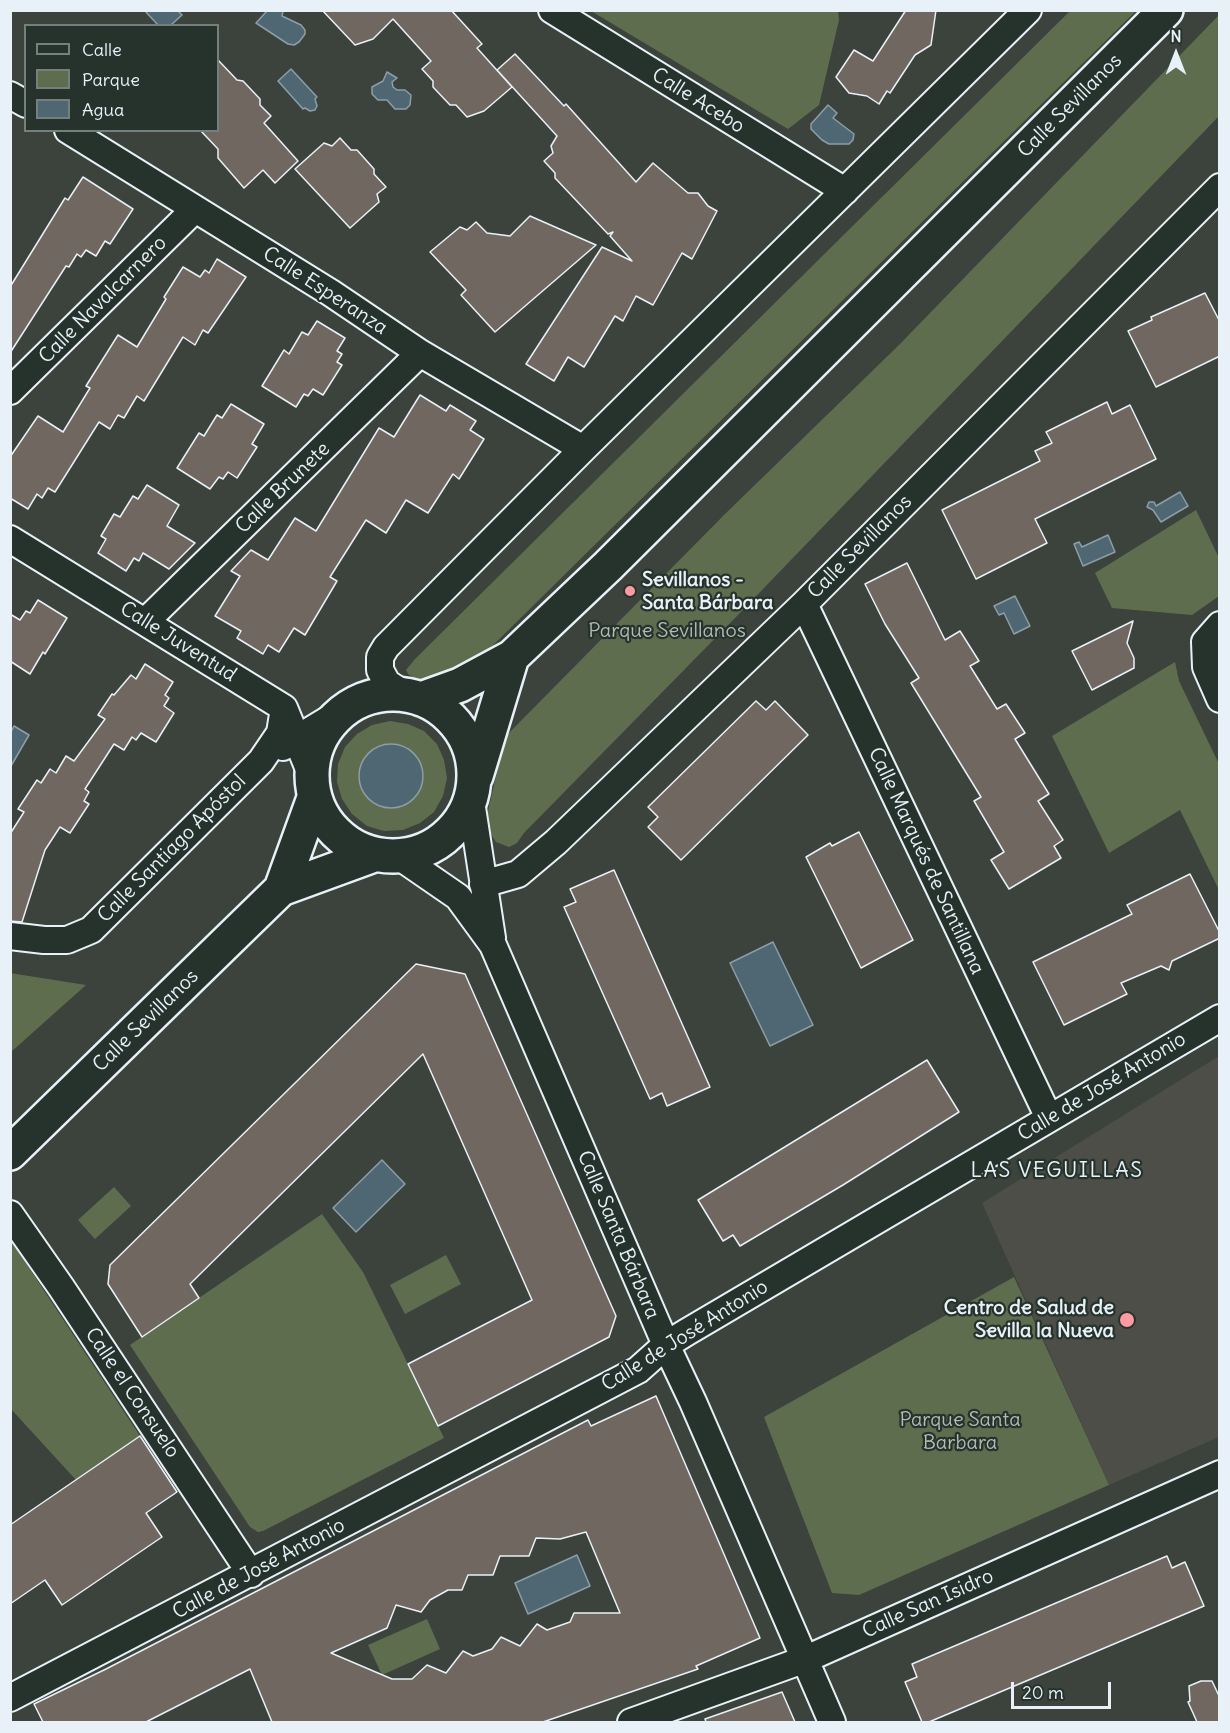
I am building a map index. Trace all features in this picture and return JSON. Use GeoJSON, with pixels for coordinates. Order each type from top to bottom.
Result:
{"type":"FeatureCollection","features":[{"type":"Feature","properties":{"kind":"main road","name":"Calle Sevillanos"},"geometry":{"type":"LineString","coordinates":[[412,696],[460,685],[512,657],[608,566],[1166,10]]}},
{"type":"Feature","properties":{"kind":"main road","name":"Calle Sevillanos"},"geometry":{"type":"LineString","coordinates":[[473,791],[512,657]]}},
{"type":"Feature","properties":{"kind":"main road"},"geometry":{"type":"LineString","coordinates":[[383,694],[412,696],[444,711],[462,731],[472,755],[473,791],[460,822],[444,840],[423,852],[387,856],[354,847],[336,834],[322,817],[312,786],[315,749],[327,727],[344,710],[363,699],[383,694]]}},
{"type":"Feature","properties":{"kind":"main road","name":"Calle Sevillanos"},"geometry":{"type":"LineString","coordinates":[[281,889],[312,786]]}},
{"type":"Feature","properties":{"kind":"main road","name":"Calle Sevillanos"},"geometry":{"type":"LineString","coordinates":[[10,1153],[281,889],[387,856]]}},
{"type":"Feature","properties":{"kind":"street","name":"Calle Acebo"},"geometry":{"type":"LineString","coordinates":[[552,10],[845,191]]}},
{"type":"Feature","properties":{"kind":"street"},"geometry":{"type":"LineString","coordinates":[[412,696],[387,683],[380,670],[380,657],[386,647],[583,449],[1029,10]]}},
{"type":"Feature","properties":{"kind":"street"},"geometry":{"type":"LineString","coordinates":[[10,95],[24,103]]}},
{"type":"Feature","properties":{"kind":"street","name":"Calle Esperanza"},"geometry":{"type":"LineString","coordinates":[[71,132],[331,293],[420,353],[583,449]]}},
{"type":"Feature","properties":{"kind":"street","name":"Calle Sevillanos"},"geometry":{"type":"LineString","coordinates":[[483,884],[518,874],[556,842],[804,604],[1220,187]]}},
{"type":"Feature","properties":{"kind":"street","name":"Calle Navalcarnero"},"geometry":{"type":"LineString","coordinates":[[10,391],[195,209]]}},
{"type":"Feature","properties":{"kind":"street","name":"Calle Brunete"},"geometry":{"type":"LineString","coordinates":[[145,622],[420,353]]}},
{"type":"Feature","properties":{"kind":"street","name":"Calle Juventud"},"geometry":{"type":"LineString","coordinates":[[12,542],[284,708]]}},
{"type":"Feature","properties":{"kind":"street","name":"Calle Marqués de Santillana"},"geometry":{"type":"LineString","coordinates":[[804,604],[1049,1118]]}},
{"type":"Feature","properties":{"kind":"street"},"geometry":{"type":"LineString","coordinates":[[1220,625],[1205,642],[1206,667],[1220,699]]}},
{"type":"Feature","properties":{"kind":"street"},"geometry":{"type":"LineString","coordinates":[[284,708],[312,786]]}},
{"type":"Feature","properties":{"kind":"street","name":"Calle Santiago Apóstol"},"geometry":{"type":"LineString","coordinates":[[10,936],[67,940],[91,930],[261,761],[280,733],[284,708]]}},
{"type":"Feature","properties":{"kind":"street","name":"Calle Santiago Apóstol"},"geometry":{"type":"LineString","coordinates":[[261,761],[344,710]]}},
{"type":"Feature","properties":{"kind":"street","name":"Calle Santa Bárbara"},"geometry":{"type":"LineString","coordinates":[[473,791],[483,884],[493,945]]}},
{"type":"Feature","properties":{"kind":"street","name":"Calle Santa Bárbara"},"geometry":{"type":"LineString","coordinates":[[387,856],[458,897],[493,945],[832,1722]]}},
{"type":"Feature","properties":{"kind":"street","name":"Calle de José Antonio"},"geometry":{"type":"LineString","coordinates":[[10,1698],[638,1370],[666,1345],[1220,1017]]}},
{"type":"Feature","properties":{"kind":"street","name":"Calle el Consuelo"},"geometry":{"type":"LineString","coordinates":[[10,1214],[62,1287],[251,1574]]}},
{"type":"Feature","properties":{"kind":"street","name":"Calle San Isidro"},"geometry":{"type":"LineString","coordinates":[[631,1722],[806,1659],[1216,1484]]}},
{"type":"Feature","properties":{"kind":"shaded area","name":"Centro de Salud de Sevilla la Nueva"},"geometry":{"type":"Polygon","coordinates":[[[1219,1056],[1219,1437],[1109,1485],[982,1203],[1219,1056]]]}},
{"type":"Feature","properties":{"kind":"green space"},"geometry":{"type":"Polygon","coordinates":[[[591,11],[838,11],[839,20],[819,105],[788,129],[591,11]]]}},
{"type":"Feature","properties":{"kind":"green space"},"geometry":{"type":"Polygon","coordinates":[[[1070,11],[1136,11],[473,665],[421,682],[408,674],[406,670],[415,659],[1070,11]]]}},
{"type":"Feature","properties":{"kind":"green space","name":"Parque Sevillanos"},"geometry":{"type":"Polygon","coordinates":[[[1219,15],[1219,116],[736,617],[524,833],[517,843],[509,847],[496,842],[487,824],[488,811],[505,737],[725,514],[899,345],[1219,15]]]}},
{"type":"Feature","properties":{"kind":"green space"},"geometry":{"type":"Polygon","coordinates":[[[1196,510],[1219,558],[1219,596],[1192,615],[1112,608],[1095,573],[1196,510]]]}},
{"type":"Feature","properties":{"kind":"green space"},"geometry":{"type":"Polygon","coordinates":[[[1175,662],[1179,681],[1219,764],[1219,890],[1180,810],[1109,853],[1052,736],[1175,662]]]}},
{"type":"Feature","properties":{"kind":"green space"},"geometry":{"type":"Polygon","coordinates":[[[390,721],[408,724],[424,731],[437,744],[444,760],[447,778],[443,796],[434,812],[420,823],[403,830],[384,831],[367,826],[352,814],[342,799],[337,782],[338,764],[345,747],[357,734],[372,725],[390,721]],[[387,744],[359,772],[359,783],[363,792],[379,806],[417,794],[422,784],[423,774],[407,748],[397,744],[387,744]]]}},
{"type":"Feature","properties":{"kind":"green space"},"geometry":{"type":"Polygon","coordinates":[[[10,973],[86,985],[11,1052],[10,1052],[10,973]]]}},
{"type":"Feature","properties":{"kind":"green space"},"geometry":{"type":"Polygon","coordinates":[[[114,1187],[131,1206],[95,1239],[78,1220],[114,1187]]]}},
{"type":"Feature","properties":{"kind":"green space"},"geometry":{"type":"Polygon","coordinates":[[[322,1214],[363,1272],[444,1438],[258,1532],[250,1527],[130,1345],[322,1214]]]}},
{"type":"Feature","properties":{"kind":"green space"},"geometry":{"type":"Polygon","coordinates":[[[10,1239],[140,1436],[76,1480],[11,1409],[10,1239]]]}},
{"type":"Feature","properties":{"kind":"green space"},"geometry":{"type":"Polygon","coordinates":[[[446,1255],[461,1284],[405,1314],[390,1285],[446,1255]]]}},
{"type":"Feature","properties":{"kind":"green space","name":"Parque Santa Barbara"},"geometry":{"type":"Polygon","coordinates":[[[1014,1277],[1109,1485],[859,1595],[832,1593],[764,1417],[1014,1277]]]}},
{"type":"Feature","properties":{"kind":"green space"},"geometry":{"type":"Polygon","coordinates":[[[427,1619],[440,1649],[382,1675],[368,1645],[427,1619]]]}},
{"type":"Feature","properties":{"kind":"water"},"geometry":{"type":"Polygon","coordinates":[[[145,11],[178,11],[182,15],[172,24],[157,24],[145,11]]]}},
{"type":"Feature","properties":{"kind":"water"},"geometry":{"type":"Polygon","coordinates":[[[267,11],[283,11],[282,16],[301,25],[305,34],[299,42],[294,45],[288,44],[256,23],[267,11]]]}},
{"type":"Feature","properties":{"kind":"water"},"geometry":{"type":"Polygon","coordinates":[[[291,69],[317,97],[315,110],[303,109],[278,81],[291,69]]]}},
{"type":"Feature","properties":{"kind":"water"},"geometry":{"type":"Polygon","coordinates":[[[387,72],[397,78],[392,82],[393,87],[397,90],[405,90],[411,95],[410,105],[406,109],[395,109],[387,100],[378,100],[372,94],[372,87],[383,81],[387,72]]]}},
{"type":"Feature","properties":{"kind":"water"},"geometry":{"type":"Polygon","coordinates":[[[828,105],[837,113],[833,118],[854,134],[849,144],[829,144],[811,129],[811,124],[828,105]]]}},
{"type":"Feature","properties":{"kind":"water"},"geometry":{"type":"Polygon","coordinates":[[[1180,492],[1188,506],[1161,522],[1153,510],[1147,507],[1149,502],[1154,502],[1156,506],[1180,492]]]}},
{"type":"Feature","properties":{"kind":"water"},"geometry":{"type":"Polygon","coordinates":[[[1108,535],[1115,552],[1083,566],[1074,544],[1079,542],[1082,547],[1108,535]]]}},
{"type":"Feature","properties":{"kind":"water"},"geometry":{"type":"Polygon","coordinates":[[[1015,596],[1030,626],[1014,634],[1004,613],[999,615],[994,606],[1015,596]]]}},
{"type":"Feature","properties":{"kind":"water"},"geometry":{"type":"Polygon","coordinates":[[[14,726],[29,735],[11,766],[11,732],[14,726]]]}},
{"type":"Feature","properties":{"kind":"water"},"geometry":{"type":"Polygon","coordinates":[[[391,744],[403,746],[414,753],[421,764],[423,776],[421,788],[414,799],[403,806],[391,808],[379,806],[368,799],[361,788],[359,776],[361,764],[368,753],[379,746],[391,744]]]}},
{"type":"Feature","properties":{"kind":"water"},"geometry":{"type":"Polygon","coordinates":[[[773,942],[813,1025],[770,1046],[730,963],[773,942]]]}},
{"type":"Feature","properties":{"kind":"water"},"geometry":{"type":"Polygon","coordinates":[[[382,1160],[405,1184],[356,1232],[333,1208],[382,1160]]]}},
{"type":"Feature","properties":{"kind":"water"},"geometry":{"type":"Polygon","coordinates":[[[577,1555],[590,1586],[528,1614],[515,1583],[577,1555]]]}},
{"type":"Feature","properties":{"kind":"building"},"geometry":{"type":"Polygon","coordinates":[[[322,10],[451,10],[482,44],[477,48],[512,87],[484,111],[467,117],[456,105],[450,105],[433,87],[433,81],[422,69],[431,61],[393,19],[373,39],[355,45],[322,10]]]}},
{"type":"Feature","properties":{"kind":"building"},"geometry":{"type":"Polygon","coordinates":[[[906,10],[936,10],[931,45],[915,55],[890,93],[887,91],[879,104],[867,96],[849,93],[836,77],[854,50],[873,61],[906,10]]]}},
{"type":"Feature","properties":{"kind":"building"},"geometry":{"type":"Polygon","coordinates":[[[515,54],[564,106],[566,104],[636,182],[653,163],[688,193],[698,193],[708,206],[717,211],[692,259],[682,253],[653,305],[636,296],[623,321],[615,316],[584,367],[568,357],[554,381],[526,364],[602,247],[632,261],[610,236],[613,232],[608,234],[555,178],[555,173],[544,161],[553,153],[551,146],[557,136],[497,70],[515,54]]]}},
{"type":"Feature","properties":{"kind":"building"},"geometry":{"type":"Polygon","coordinates":[[[219,61],[260,99],[260,105],[271,116],[264,123],[298,161],[275,183],[263,170],[244,188],[218,158],[218,149],[202,132],[219,132],[219,61]]]}},
{"type":"Feature","properties":{"kind":"building"},"geometry":{"type":"Polygon","coordinates":[[[340,138],[351,150],[357,150],[386,187],[377,194],[379,202],[350,228],[295,169],[324,143],[332,146],[340,138]]]}},
{"type":"Feature","properties":{"kind":"building"},"geometry":{"type":"Polygon","coordinates":[[[83,177],[133,209],[110,244],[105,241],[96,256],[86,250],[81,257],[77,254],[69,267],[66,266],[10,353],[10,287],[65,198],[68,200],[83,177]]]}},
{"type":"Feature","properties":{"kind":"building"},"geometry":{"type":"Polygon","coordinates":[[[530,216],[596,245],[495,332],[461,295],[466,290],[430,252],[460,227],[467,230],[476,222],[487,233],[510,236],[530,216]]]}},
{"type":"Feature","properties":{"kind":"building"},"geometry":{"type":"Polygon","coordinates":[[[217,259],[246,277],[208,333],[203,330],[195,345],[183,337],[144,401],[137,396],[124,418],[118,415],[110,429],[99,422],[55,492],[48,488],[42,498],[37,494],[28,509],[10,498],[10,457],[38,416],[63,432],[90,388],[86,386],[118,335],[137,347],[183,267],[200,277],[205,270],[209,273],[217,259]]]}},
{"type":"Feature","properties":{"kind":"building"},"geometry":{"type":"Polygon","coordinates":[[[1205,293],[1220,322],[1220,356],[1156,387],[1128,331],[1152,320],[1151,317],[1205,293]]]}},
{"type":"Feature","properties":{"kind":"building"},"geometry":{"type":"Polygon","coordinates":[[[317,321],[345,338],[337,351],[342,354],[337,362],[342,365],[323,395],[313,389],[308,396],[304,394],[296,407],[262,386],[284,350],[289,354],[302,332],[308,335],[317,321]]]}},
{"type":"Feature","properties":{"kind":"building"},"geometry":{"type":"Polygon","coordinates":[[[420,395],[446,411],[450,405],[476,421],[470,430],[484,439],[459,479],[453,474],[428,513],[406,500],[386,533],[366,520],[330,577],[337,581],[305,635],[294,628],[279,652],[268,645],[263,654],[237,638],[241,631],[215,616],[240,576],[231,571],[251,550],[268,560],[295,518],[316,531],[379,428],[394,437],[420,395]]]}},
{"type":"Feature","properties":{"kind":"building"},"geometry":{"type":"Polygon","coordinates":[[[1107,402],[1112,414],[1130,405],[1156,459],[1035,519],[1047,543],[976,579],[942,510],[1040,461],[1035,451],[1052,443],[1046,432],[1107,402]]]}},
{"type":"Feature","properties":{"kind":"building"},"geometry":{"type":"Polygon","coordinates":[[[231,404],[264,424],[252,444],[257,447],[237,478],[228,472],[223,479],[219,477],[210,489],[177,468],[199,433],[204,436],[217,415],[222,418],[231,404]]]}},
{"type":"Feature","properties":{"kind":"building"},"geometry":{"type":"Polygon","coordinates":[[[147,485],[179,505],[167,526],[195,543],[169,569],[143,553],[139,561],[134,558],[126,571],[98,553],[106,539],[101,536],[114,514],[120,517],[133,496],[138,499],[147,485]]]}},
{"type":"Feature","properties":{"kind":"building"},"geometry":{"type":"Polygon","coordinates":[[[907,563],[945,640],[960,631],[979,661],[970,666],[997,709],[1006,704],[1025,733],[1015,739],[1049,794],[1038,801],[1063,840],[1054,846],[1061,858],[1009,889],[991,860],[1004,852],[974,801],[981,797],[911,683],[919,678],[885,624],[865,584],[907,563]]]}},
{"type":"Feature","properties":{"kind":"building"},"geometry":{"type":"Polygon","coordinates":[[[38,600],[67,618],[30,674],[10,661],[10,614],[20,620],[26,611],[30,613],[38,600]]]}},
{"type":"Feature","properties":{"kind":"building"},"geometry":{"type":"Polygon","coordinates":[[[1133,621],[1127,643],[1134,658],[1134,668],[1092,690],[1072,651],[1133,621]]]}},
{"type":"Feature","properties":{"kind":"building"},"geometry":{"type":"Polygon","coordinates":[[[145,664],[173,682],[165,695],[169,698],[164,706],[174,713],[156,742],[141,733],[136,740],[132,737],[124,750],[114,744],[85,789],[89,792],[84,801],[89,804],[70,833],[60,827],[45,850],[22,922],[10,921],[10,834],[24,812],[18,809],[37,780],[41,783],[50,769],[56,773],[66,756],[74,761],[105,719],[98,715],[112,694],[114,695],[131,675],[136,679],[145,664]]]}},
{"type":"Feature","properties":{"kind":"building"},"geometry":{"type":"Polygon","coordinates":[[[756,701],[766,710],[775,701],[808,735],[681,860],[648,827],[658,817],[648,807],[756,701]]]}},
{"type":"Feature","properties":{"kind":"building"},"geometry":{"type":"Polygon","coordinates":[[[859,832],[913,940],[861,968],[806,857],[830,843],[832,846],[859,832]]]}},
{"type":"Feature","properties":{"kind":"building"},"geometry":{"type":"Polygon","coordinates":[[[614,870],[710,1087],[667,1106],[662,1093],[650,1099],[564,907],[576,902],[570,889],[614,870]]]}},
{"type":"Feature","properties":{"kind":"building"},"geometry":{"type":"Polygon","coordinates":[[[1190,874],[1220,933],[1220,938],[1172,961],[1169,970],[1161,966],[1121,983],[1127,994],[1064,1025],[1033,962],[1132,914],[1127,905],[1190,874]]]}},
{"type":"Feature","properties":{"kind":"building"},"geometry":{"type":"Polygon","coordinates":[[[416,964],[465,974],[616,1316],[609,1337],[438,1426],[408,1364],[532,1300],[423,1054],[190,1284],[199,1298],[142,1337],[108,1284],[110,1265],[416,964]]]}},
{"type":"Feature","properties":{"kind":"building"},"geometry":{"type":"Polygon","coordinates":[[[927,1060],[959,1112],[740,1246],[733,1235],[723,1241],[698,1200],[927,1060]]]}},
{"type":"Feature","properties":{"kind":"building"},"geometry":{"type":"Polygon","coordinates":[[[656,1396],[760,1638],[696,1666],[698,1669],[543,1722],[272,1722],[250,1669],[146,1722],[43,1722],[34,1704],[588,1420],[591,1426],[656,1396]],[[586,1532],[560,1539],[536,1538],[529,1556],[500,1556],[493,1575],[468,1575],[462,1590],[448,1590],[430,1600],[421,1612],[396,1605],[387,1628],[331,1653],[392,1679],[412,1679],[427,1665],[446,1673],[463,1651],[473,1656],[492,1649],[501,1637],[520,1646],[537,1624],[547,1630],[570,1622],[574,1613],[620,1613],[586,1532]]]}},
{"type":"Feature","properties":{"kind":"building"},"geometry":{"type":"Polygon","coordinates":[[[140,1436],[177,1492],[146,1513],[162,1537],[62,1605],[45,1580],[10,1604],[10,1525],[140,1436]]]}},
{"type":"Feature","properties":{"kind":"building"},"geometry":{"type":"Polygon","coordinates":[[[1167,1556],[1172,1568],[1185,1562],[1204,1606],[929,1722],[922,1722],[905,1682],[917,1677],[912,1664],[1167,1556]]]}},
{"type":"Feature","properties":{"kind":"building"},"geometry":{"type":"Polygon","coordinates":[[[1201,1681],[1212,1681],[1220,1698],[1220,1722],[1197,1722],[1188,1702],[1190,1701],[1189,1686],[1201,1681]]]}},
{"type":"Feature","properties":{"kind":"building"},"geometry":{"type":"Polygon","coordinates":[[[782,1692],[795,1722],[706,1722],[705,1719],[782,1692]]]}},
{"type":"Feature","properties":{"kind":"place","name":"Sevillanos - Santa Bárbara"},"geometry":{"type":"Point","coordinates":[630,591]}},
{"type":"Feature","properties":{"kind":"place","name":"Centro de Salud de Sevilla la Nueva"},"geometry":{"type":"Point","coordinates":[1127,1320]}},
{"type":"Feature","properties":{"kind":"district","name":"LAS VEGUILLAS"},"geometry":{"type":"Point","coordinates":[1057,1171]}}]}
